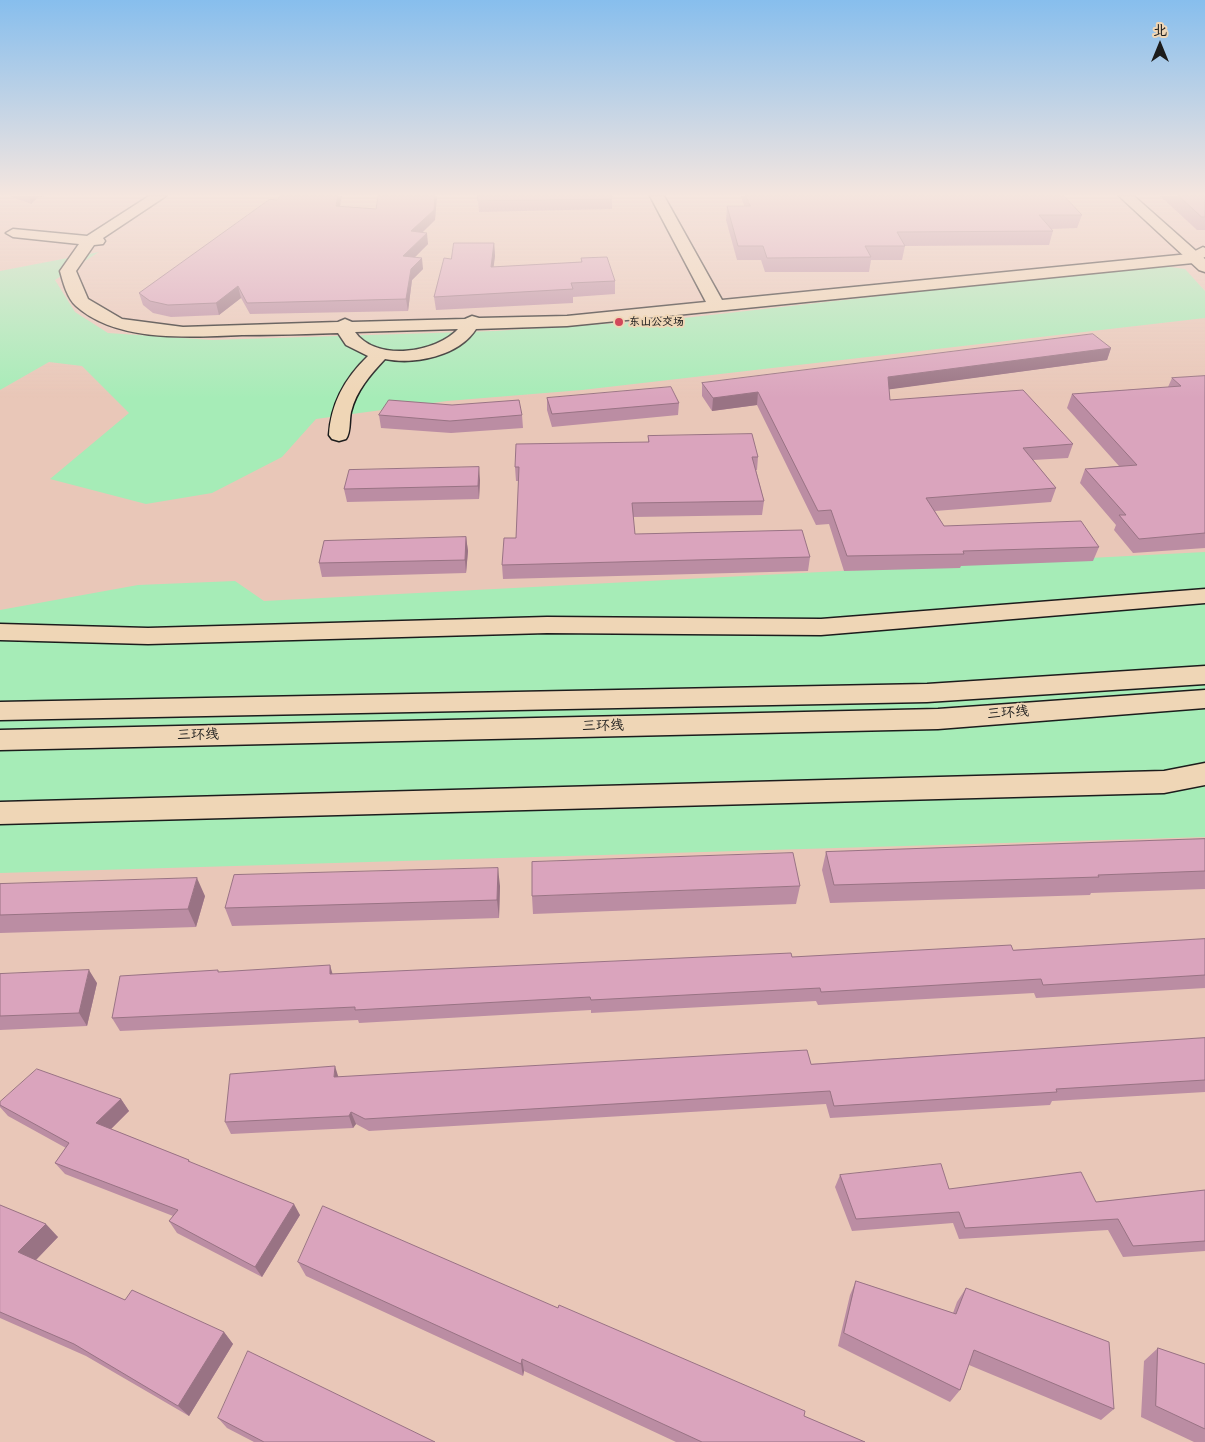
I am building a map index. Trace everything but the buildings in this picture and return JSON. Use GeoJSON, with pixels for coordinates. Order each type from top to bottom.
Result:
{"type":"FeatureCollection","features":[{"type":"Feature","properties":{"kind":"main road"},"geometry":{"type":"LineString","coordinates":[[72,263],[68,271],[71,283],[81,302],[118,323],[148,329],[183,332],[567,321],[1129,263]]}},
{"type":"Feature","properties":{"kind":"main road"},"geometry":{"type":"LineString","coordinates":[[687,263],[710,306]]}},
{"type":"Feature","properties":{"kind":"main road"},"geometry":{"type":"LineString","coordinates":[[689,263],[710,306]]}},
{"type":"Feature","properties":{"kind":"main road"},"geometry":{"type":"LineString","coordinates":[[344,326],[347,338],[357,346],[380,354],[408,355],[442,348],[458,341],[471,323]]}},
{"type":"Feature","properties":{"kind":"main road"},"geometry":{"type":"LineString","coordinates":[[339,435],[339,417],[349,390],[357,378],[380,354]]}},
{"type":"Feature","properties":{"kind":"main road"},"geometry":{"type":"LineString","coordinates":[[0,632],[148,636],[547,625],[820,627],[1205,596]]}},
{"type":"Feature","properties":{"kind":"main road","name":"三环线"},"geometry":{"type":"LineString","coordinates":[[0,711],[927,693],[1205,675]]}},
{"type":"Feature","properties":{"kind":"main road","name":"三环线"},"geometry":{"type":"LineString","coordinates":[[0,740],[938,718],[1205,699]]}},
{"type":"Feature","properties":{"kind":"main road"},"geometry":{"type":"LineString","coordinates":[[0,752],[227,746],[321,732]]}},
{"type":"Feature","properties":{"kind":"main road"},"geometry":{"type":"LineString","coordinates":[[0,813],[1164,782],[1205,774]]}},
{"type":"Feature","properties":{"kind":"green space"},"geometry":{"type":"Polygon","coordinates":[[[40,263],[81,263],[55,280],[75,312],[108,333],[212,340],[495,331],[666,320],[1155,265],[1185,269],[1205,291],[1205,318],[582,390],[447,401],[316,419],[282,457],[212,493],[146,504],[50,479],[129,413],[82,366],[49,362],[0,390],[0,271],[40,263]]]}},
{"type":"Feature","properties":{"kind":"green space"},"geometry":{"type":"Polygon","coordinates":[[[1205,552],[1205,837],[0,873],[0,610],[138,585],[235,581],[264,601],[1205,552]]]}},
{"type":"Feature","properties":{"kind":"place","name":"东山公交场"},"geometry":{"type":"Point","coordinates":[619,322]}}]}
